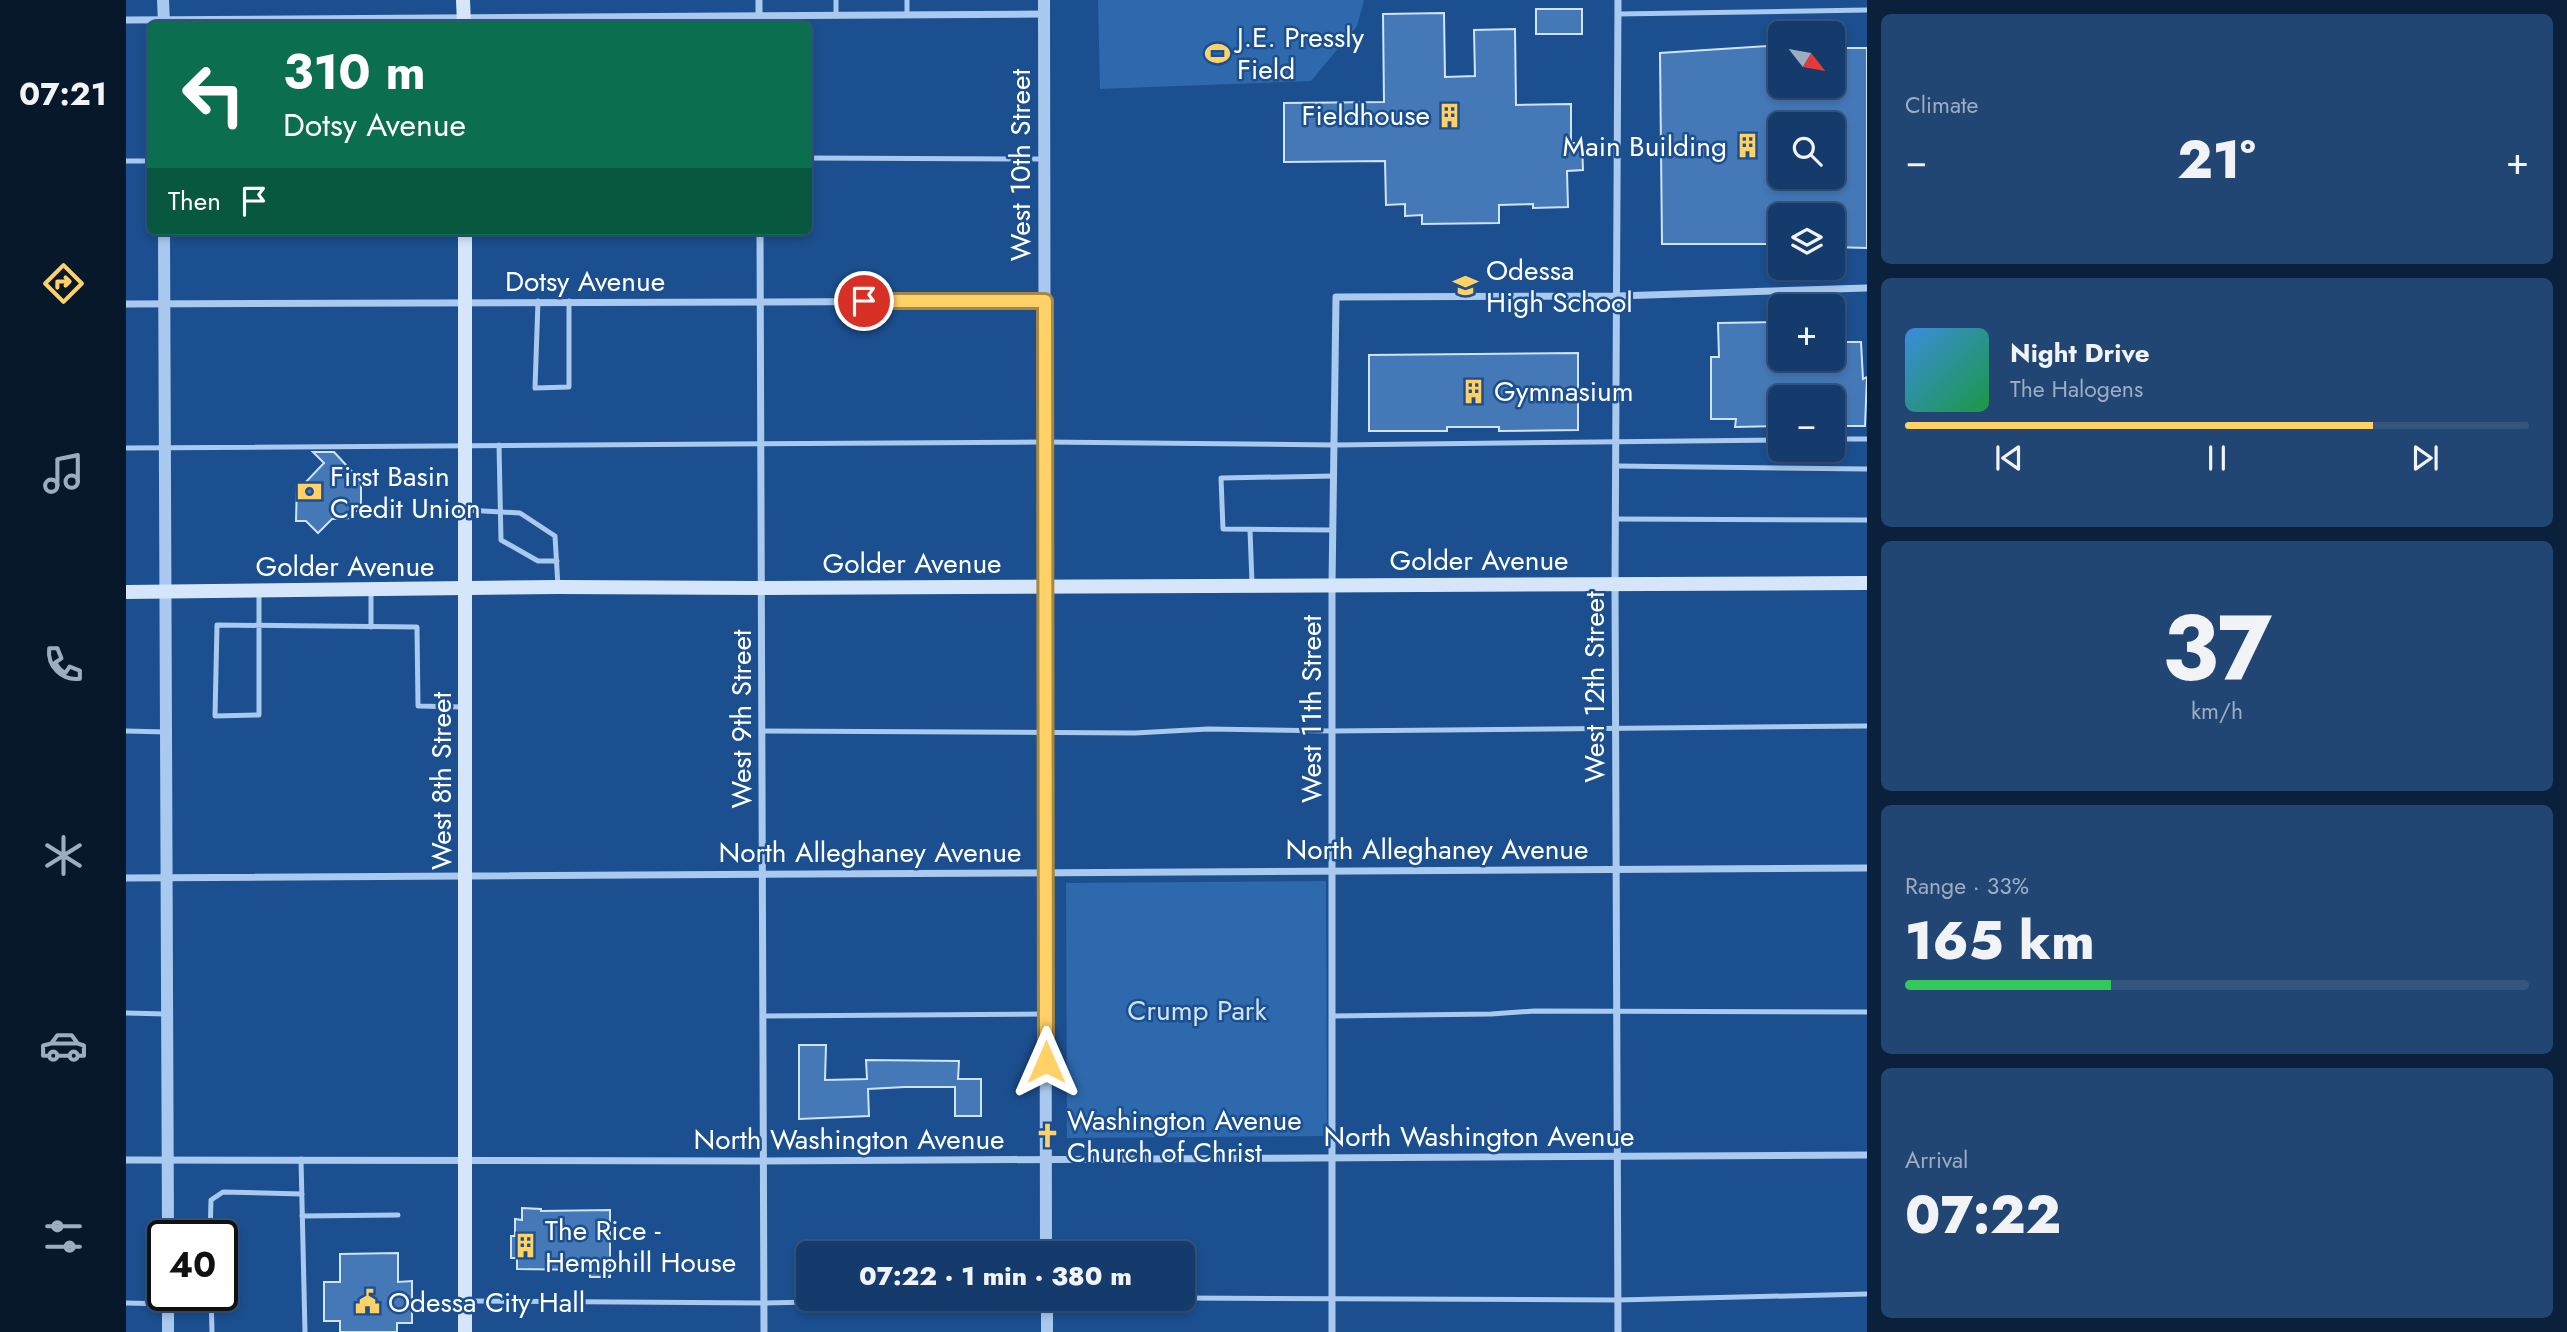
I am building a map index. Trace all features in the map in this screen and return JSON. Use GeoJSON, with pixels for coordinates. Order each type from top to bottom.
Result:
{"type":"FeatureCollection","features":[{"type":"Feature","properties":{"kind":"main road"},"geometry":{"type":"LineString","coordinates":[[463,0],[464,21]]}},
{"type":"Feature","properties":{"kind":"main road","name":"West 8th Street"},"geometry":{"type":"LineString","coordinates":[[465,235],[465,1332]]}},
{"type":"Feature","properties":{"kind":"main road","name":"Golder Avenue"},"geometry":{"type":"LineString","coordinates":[[126,592],[558,587],[1867,583]]}},
{"type":"Feature","properties":{"kind":"street"},"geometry":{"type":"LineString","coordinates":[[163,0],[163,21]]}},
{"type":"Feature","properties":{"kind":"street"},"geometry":{"type":"LineString","coordinates":[[759,0],[759,20]]}},
{"type":"Feature","properties":{"kind":"street","name":"West 10th Street"},"geometry":{"type":"LineString","coordinates":[[1044,0],[1046,1241]]}},
{"type":"Feature","properties":{"kind":"street","name":"West 12th Street"},"geometry":{"type":"LineString","coordinates":[[1618,0],[1615,584],[1618,1332]]}},
{"type":"Feature","properties":{"kind":"street"},"geometry":{"type":"LineString","coordinates":[[464,21],[759,20],[836,16],[1044,14]]}},
{"type":"Feature","properties":{"kind":"street"},"geometry":{"type":"LineString","coordinates":[[126,20],[147,21]]}},
{"type":"Feature","properties":{"kind":"street"},"geometry":{"type":"LineString","coordinates":[[164,235],[168,1220]]}},
{"type":"Feature","properties":{"kind":"street","name":"West 9th Street"},"geometry":{"type":"LineString","coordinates":[[760,235],[764,1332]]}},
{"type":"Feature","properties":{"kind":"street"},"geometry":{"type":"LineString","coordinates":[[1617,296],[1867,288]]}},
{"type":"Feature","properties":{"kind":"street","name":"West 11th Street"},"geometry":{"type":"LineString","coordinates":[[1332,1332],[1332,585],[1336,297],[1617,296]]}},
{"type":"Feature","properties":{"kind":"street","name":"Dotsy Avenue"},"geometry":{"type":"LineString","coordinates":[[126,304],[1045,301]]}},
{"type":"Feature","properties":{"kind":"street","name":"North Alleghaney Avenue"},"geometry":{"type":"LineString","coordinates":[[126,878],[1867,868]]}},
{"type":"Feature","properties":{"kind":"street","name":"North Washington Avenue"},"geometry":{"type":"LineString","coordinates":[[126,1160],[765,1161],[1867,1155]]}},
{"type":"Feature","properties":{"kind":"street"},"geometry":{"type":"LineString","coordinates":[[168,1311],[168,1332]]}},
{"type":"Feature","properties":{"kind":"street"},"geometry":{"type":"LineString","coordinates":[[1047,1311],[1047,1332]]}},
{"type":"Feature","properties":{"kind":"lane"},"geometry":{"type":"LineString","coordinates":[[836,0],[836,16]]}},
{"type":"Feature","properties":{"kind":"lane"},"geometry":{"type":"LineString","coordinates":[[907,0],[907,15]]}},
{"type":"Feature","properties":{"kind":"lane"},"geometry":{"type":"LineString","coordinates":[[1618,15],[1867,9]]}},
{"type":"Feature","properties":{"kind":"lane"},"geometry":{"type":"LineString","coordinates":[[812,158],[1044,159]]}},
{"type":"Feature","properties":{"kind":"lane"},"geometry":{"type":"LineString","coordinates":[[126,161],[147,161]]}},
{"type":"Feature","properties":{"kind":"lane"},"geometry":{"type":"LineString","coordinates":[[538,301],[535,388],[569,387],[569,301]]}},
{"type":"Feature","properties":{"kind":"lane"},"geometry":{"type":"LineString","coordinates":[[1845,439],[1867,439]]}},
{"type":"Feature","properties":{"kind":"lane"},"geometry":{"type":"LineString","coordinates":[[126,448],[1768,440]]}},
{"type":"Feature","properties":{"kind":"lane"},"geometry":{"type":"LineString","coordinates":[[499,445],[501,540],[537,561],[556,561]]}},
{"type":"Feature","properties":{"kind":"lane"},"geometry":{"type":"LineString","coordinates":[[1617,466],[1867,469]]}},
{"type":"Feature","properties":{"kind":"lane"},"geometry":{"type":"LineString","coordinates":[[1333,530],[1223,529],[1221,478],[1334,476]]}},
{"type":"Feature","properties":{"kind":"lane"},"geometry":{"type":"LineString","coordinates":[[465,510],[520,513],[555,536],[558,587]]}},
{"type":"Feature","properties":{"kind":"lane"},"geometry":{"type":"LineString","coordinates":[[1616,519],[1867,520]]}},
{"type":"Feature","properties":{"kind":"lane"},"geometry":{"type":"LineString","coordinates":[[1250,530],[1252,586]]}},
{"type":"Feature","properties":{"kind":"lane"},"geometry":{"type":"LineString","coordinates":[[260,591],[260,625],[259,715],[215,716],[217,625],[260,625],[371,626],[417,627],[418,706],[465,707]]}},
{"type":"Feature","properties":{"kind":"lane"},"geometry":{"type":"LineString","coordinates":[[371,591],[371,626]]}},
{"type":"Feature","properties":{"kind":"lane"},"geometry":{"type":"LineString","coordinates":[[762,731],[1135,733],[1208,729],[1332,731],[1867,726]]}},
{"type":"Feature","properties":{"kind":"lane"},"geometry":{"type":"LineString","coordinates":[[126,731],[166,732]]}},
{"type":"Feature","properties":{"kind":"lane"},"geometry":{"type":"LineString","coordinates":[[1332,1016],[1535,1011],[1867,1012]]}},
{"type":"Feature","properties":{"kind":"lane"},"geometry":{"type":"LineString","coordinates":[[126,1013],[166,1014]]}},
{"type":"Feature","properties":{"kind":"lane"},"geometry":{"type":"LineString","coordinates":[[764,1016],[1046,1014]]}},
{"type":"Feature","properties":{"kind":"lane"},"geometry":{"type":"LineString","coordinates":[[301,1159],[305,1332]]}},
{"type":"Feature","properties":{"kind":"lane"},"geometry":{"type":"LineString","coordinates":[[210,1220],[211,1200],[223,1192],[302,1194]]}},
{"type":"Feature","properties":{"kind":"lane"},"geometry":{"type":"LineString","coordinates":[[302,1216],[398,1215]]}},
{"type":"Feature","properties":{"kind":"lane"},"geometry":{"type":"LineString","coordinates":[[1195,1298],[1618,1300],[1867,1294]]}},
{"type":"Feature","properties":{"kind":"lane"},"geometry":{"type":"LineString","coordinates":[[126,1303],[147,1301]]}},
{"type":"Feature","properties":{"kind":"lane"},"geometry":{"type":"LineString","coordinates":[[465,1301],[796,1302]]}},
{"type":"Feature","properties":{"kind":"lane"},"geometry":{"type":"LineString","coordinates":[[211,1311],[212,1332]]}},
{"type":"Feature","properties":{"kind":"green space","name":"J.E. Pressly Field"},"geometry":{"type":"Polygon","coordinates":[[[1098,0],[1364,0],[1357,26],[1311,81],[1100,89],[1098,0]]]}},
{"type":"Feature","properties":{"kind":"green space","name":"Crump Park"},"geometry":{"type":"Polygon","coordinates":[[[1326,881],[1327,1136],[1067,1138],[1066,883],[1326,881]]]}},
{"type":"Feature","properties":{"kind":"building"},"geometry":{"type":"Polygon","coordinates":[[[1536,9],[1582,9],[1582,34],[1536,34],[1536,9]]]}},
{"type":"Feature","properties":{"kind":"building","name":"Fieldhouse"},"geometry":{"type":"Polygon","coordinates":[[[1444,13],[1445,77],[1475,76],[1474,30],[1515,29],[1516,105],[1571,104],[1571,143],[1582,143],[1583,170],[1567,171],[1568,207],[1499,205],[1499,223],[1422,224],[1422,215],[1405,216],[1405,204],[1386,205],[1385,161],[1284,162],[1284,103],[1384,102],[1383,14],[1444,13]]]}},
{"type":"Feature","properties":{"kind":"building","name":"Main Building"},"geometry":{"type":"Polygon","coordinates":[[[1767,46],[1768,98],[1845,98],[1845,48],[1867,48],[1867,248],[1845,247],[1845,203],[1768,203],[1768,244],[1662,244],[1660,53],[1767,46]]]}},
{"type":"Feature","properties":{"kind":"building"},"geometry":{"type":"Polygon","coordinates":[[[1768,322],[1768,371],[1845,371],[1845,342],[1861,342],[1863,379],[1867,377],[1865,426],[1845,426],[1845,385],[1768,385],[1768,426],[1735,427],[1736,419],[1711,419],[1711,357],[1719,357],[1718,323],[1768,322]]]}},
{"type":"Feature","properties":{"kind":"building","name":"Gymnasium"},"geometry":{"type":"Polygon","coordinates":[[[1578,353],[1578,430],[1499,431],[1499,427],[1447,427],[1447,431],[1369,431],[1369,355],[1578,353]]]}},
{"type":"Feature","properties":{"kind":"building","name":"First Basin Credit Union"},"geometry":{"type":"Polygon","coordinates":[[[313,452],[334,452],[361,481],[361,511],[351,511],[351,518],[332,519],[318,533],[306,521],[296,521],[297,483],[305,483],[324,463],[313,452]]]}},
{"type":"Feature","properties":{"kind":"building"},"geometry":{"type":"Polygon","coordinates":[[[799,1045],[826,1045],[825,1080],[867,1079],[866,1060],[959,1061],[958,1079],[981,1079],[981,1116],[955,1116],[955,1087],[905,1087],[868,1089],[869,1116],[799,1119],[799,1045]]]}},
{"type":"Feature","properties":{"kind":"building"},"geometry":{"type":"Polygon","coordinates":[[[522,1208],[541,1211],[610,1210],[610,1277],[590,1277],[590,1270],[517,1269],[517,1258],[511,1258],[511,1236],[515,1236],[515,1219],[522,1220],[522,1208]]]}},
{"type":"Feature","properties":{"kind":"building","name":"Odessa City Hall"},"geometry":{"type":"Polygon","coordinates":[[[398,1253],[398,1282],[412,1281],[412,1323],[397,1323],[397,1332],[340,1332],[340,1321],[324,1321],[324,1282],[340,1282],[340,1254],[398,1253]]]}},
{"type":"Feature","properties":{"kind":"place","name":"J.E. Pressly Field"},"geometry":{"type":"Point","coordinates":[1217,53]}},
{"type":"Feature","properties":{"kind":"place","name":"Fieldhouse"},"geometry":{"type":"Point","coordinates":[1450,115]}},
{"type":"Feature","properties":{"kind":"place","name":"Main Building"},"geometry":{"type":"Point","coordinates":[1747,146]}},
{"type":"Feature","properties":{"kind":"place","name":"Odessa High School"},"geometry":{"type":"Point","coordinates":[1466,286]}},
{"type":"Feature","properties":{"kind":"place","name":"Gymnasium"},"geometry":{"type":"Point","coordinates":[1474,391]}},
{"type":"Feature","properties":{"kind":"place","name":"First Basin Credit Union"},"geometry":{"type":"Point","coordinates":[310,492]}},
{"type":"Feature","properties":{"kind":"place","name":"Washington Avenue Church of Christ"},"geometry":{"type":"Point","coordinates":[1047,1136]}},
{"type":"Feature","properties":{"kind":"place","name":"The Rice - Hemphill House"},"geometry":{"type":"Point","coordinates":[525,1246]}},
{"type":"Feature","properties":{"kind":"place","name":"Odessa City Hall"},"geometry":{"type":"Point","coordinates":[368,1302]}},
{"type":"Feature","properties":{"kind":"route"},"geometry":{"type":"LineString","coordinates":[[864,301],[1045,301],[1046,1062]]}}]}
